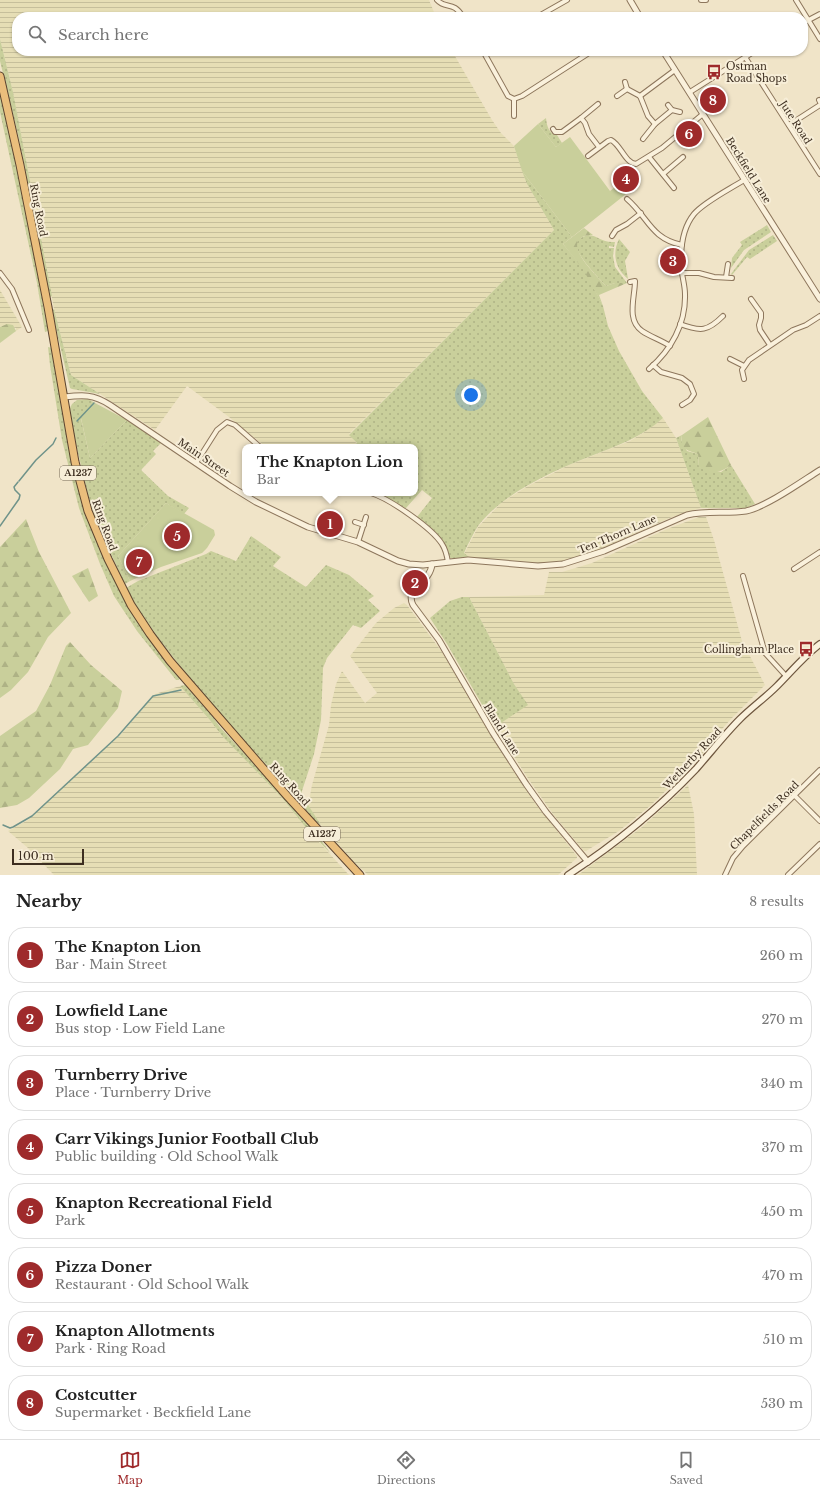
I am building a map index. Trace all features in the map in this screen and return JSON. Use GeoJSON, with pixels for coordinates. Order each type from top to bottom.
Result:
{"type":"FeatureCollection","features":[{"type":"Feature","properties":{"kind":"highway","name":"Ring Road"},"geometry":{"type":"LineString","coordinates":[[0,76],[23,180],[75,462],[88,511],[108,560],[132,605],[150,634],[170,661],[297,807],[360,875]]}},
{"type":"Feature","properties":{"kind":"main road","name":"Wetherby Road"},"geometry":{"type":"LineString","coordinates":[[568,875],[588,862],[626,833],[669,795],[696,769],[739,720],[820,644]]}},
{"type":"Feature","properties":{"kind":"street"},"geometry":{"type":"LineString","coordinates":[[437,0],[441,4],[457,8],[460,12]]}},
{"type":"Feature","properties":{"kind":"street"},"geometry":{"type":"LineString","coordinates":[[546,12],[567,0]]}},
{"type":"Feature","properties":{"kind":"street"},"geometry":{"type":"LineString","coordinates":[[630,0],[637,12]]}},
{"type":"Feature","properties":{"kind":"street"},"geometry":{"type":"LineString","coordinates":[[701,0],[706,0]]}},
{"type":"Feature","properties":{"kind":"street"},"geometry":{"type":"LineString","coordinates":[[796,0],[803,12]]}},
{"type":"Feature","properties":{"kind":"street"},"geometry":{"type":"LineString","coordinates":[[820,14],[808,20],[820,39]]}},
{"type":"Feature","properties":{"kind":"street"},"geometry":{"type":"LineString","coordinates":[[485,56],[508,96],[514,99],[522,96],[584,56]]}},
{"type":"Feature","properties":{"kind":"street","name":"Beckfield Lane"},"geometry":{"type":"LineString","coordinates":[[666,56],[820,299]]}},
{"type":"Feature","properties":{"kind":"street"},"geometry":{"type":"LineString","coordinates":[[690,92],[745,57]]}},
{"type":"Feature","properties":{"kind":"street","name":"Jute Road"},"geometry":{"type":"LineString","coordinates":[[745,57],[820,174]]}},
{"type":"Feature","properties":{"kind":"street"},"geometry":{"type":"LineString","coordinates":[[640,96],[675,70]]}},
{"type":"Feature","properties":{"kind":"street"},"geometry":{"type":"LineString","coordinates":[[625,82],[627,89],[640,96],[645,111],[655,124]]}},
{"type":"Feature","properties":{"kind":"street"},"geometry":{"type":"LineString","coordinates":[[617,96],[627,89]]}},
{"type":"Feature","properties":{"kind":"street"},"geometry":{"type":"LineString","coordinates":[[514,99],[514,116]]}},
{"type":"Feature","properties":{"kind":"street"},"geometry":{"type":"LineString","coordinates":[[553,129],[555,132],[562,132],[598,104]]}},
{"type":"Feature","properties":{"kind":"street"},"geometry":{"type":"LineString","coordinates":[[668,105],[672,110],[680,112]]}},
{"type":"Feature","properties":{"kind":"street"},"geometry":{"type":"LineString","coordinates":[[788,125],[820,106]]}},
{"type":"Feature","properties":{"kind":"street"},"geometry":{"type":"LineString","coordinates":[[644,139],[655,124],[672,110]]}},
{"type":"Feature","properties":{"kind":"street"},"geometry":{"type":"LineString","coordinates":[[588,156],[611,140],[615,142],[633,164],[640,163],[703,114]]}},
{"type":"Feature","properties":{"kind":"street"},"geometry":{"type":"LineString","coordinates":[[580,118],[585,123],[589,134],[599,147]]}},
{"type":"Feature","properties":{"kind":"street"},"geometry":{"type":"LineString","coordinates":[[649,157],[674,188]]}},
{"type":"Feature","properties":{"kind":"street"},"geometry":{"type":"LineString","coordinates":[[663,174],[683,157]]}},
{"type":"Feature","properties":{"kind":"street"},"geometry":{"type":"LineString","coordinates":[[649,369],[670,346],[680,324],[684,310],[685,294],[682,273],[682,245],[685,230],[694,215],[703,206],[744,180]]}},
{"type":"Feature","properties":{"kind":"street"},"geometry":{"type":"LineString","coordinates":[[627,198],[657,234],[668,241],[682,245]]}},
{"type":"Feature","properties":{"kind":"street"},"geometry":{"type":"LineString","coordinates":[[612,236],[616,230],[627,224],[641,213]]}},
{"type":"Feature","properties":{"kind":"street"},"geometry":{"type":"LineString","coordinates":[[726,277],[728,264]]}},
{"type":"Feature","properties":{"kind":"street"},"geometry":{"type":"LineString","coordinates":[[0,273],[13,293],[29,330]]}},
{"type":"Feature","properties":{"kind":"street"},"geometry":{"type":"LineString","coordinates":[[682,273],[699,273],[714,277],[732,278]]}},
{"type":"Feature","properties":{"kind":"street"},"geometry":{"type":"LineString","coordinates":[[630,282],[637,281],[632,314],[634,322],[641,330],[670,346]]}},
{"type":"Feature","properties":{"kind":"street"},"geometry":{"type":"LineString","coordinates":[[751,299],[761,313],[759,325],[760,330],[770,345]]}},
{"type":"Feature","properties":{"kind":"street"},"geometry":{"type":"LineString","coordinates":[[680,324],[697,329],[704,329],[714,325],[717,319],[723,316]]}},
{"type":"Feature","properties":{"kind":"street"},"geometry":{"type":"LineString","coordinates":[[744,379],[742,370],[749,360],[793,330],[820,316]]}},
{"type":"Feature","properties":{"kind":"street"},"geometry":{"type":"LineString","coordinates":[[730,359],[744,366]]}},
{"type":"Feature","properties":{"kind":"street"},"geometry":{"type":"LineString","coordinates":[[653,365],[661,372],[682,378],[690,384],[696,395],[682,405]]}},
{"type":"Feature","properties":{"kind":"street","name":"Main Street"},"geometry":{"type":"LineString","coordinates":[[64,397],[88,396],[99,398],[242,494]]}},
{"type":"Feature","properties":{"kind":"street"},"geometry":{"type":"LineString","coordinates":[[196,463],[217,430],[227,422],[235,425],[257,444]]}},
{"type":"Feature","properties":{"kind":"street","name":"Ten Thorn Lane"},"geometry":{"type":"LineString","coordinates":[[474,560],[538,566],[563,564],[604,551],[680,517],[702,512],[741,512],[756,508],[820,470]]}},
{"type":"Feature","properties":{"kind":"street","name":"Main Street"},"geometry":{"type":"LineString","coordinates":[[247,496],[296,522],[318,531],[358,542],[403,562],[416,565],[474,560]]}},
{"type":"Feature","properties":{"kind":"street"},"geometry":{"type":"LineString","coordinates":[[377,496],[390,502],[432,534],[444,548],[448,562]]}},
{"type":"Feature","properties":{"kind":"street"},"geometry":{"type":"LineString","coordinates":[[358,542],[366,517]]}},
{"type":"Feature","properties":{"kind":"street"},"geometry":{"type":"LineString","coordinates":[[355,522],[364,525]]}},
{"type":"Feature","properties":{"kind":"street"},"geometry":{"type":"LineString","coordinates":[[794,569],[820,552]]}},
{"type":"Feature","properties":{"kind":"street","name":"Bland Lane"},"geometry":{"type":"LineString","coordinates":[[432,564],[429,575],[414,590],[411,598],[413,605],[439,640],[493,733],[526,784],[546,812],[588,862]]}},
{"type":"Feature","properties":{"kind":"street"},"geometry":{"type":"LineString","coordinates":[[743,576],[765,653],[786,676]]}},
{"type":"Feature","properties":{"kind":"street","name":"Chapelfields Road"},"geometry":{"type":"LineString","coordinates":[[725,875],[737,852],[820,770]]}},
{"type":"Feature","properties":{"kind":"street"},"geometry":{"type":"LineString","coordinates":[[794,795],[820,821]]}},
{"type":"Feature","properties":{"kind":"street"},"geometry":{"type":"LineString","coordinates":[[788,875],[820,844]]}},
{"type":"Feature","properties":{"kind":"shaded area"},"geometry":{"type":"Polygon","coordinates":[[[0,0],[429,0],[434,12],[12,12],[12,56],[455,56],[492,120],[501,133],[514,146],[527,184],[554,230],[349,434],[357,444],[262,444],[187,386],[155,430],[71,375],[54,309],[13,92],[0,39],[0,0]]]}},
{"type":"Feature","properties":{"kind":"shaded area"},"geometry":{"type":"Polygon","coordinates":[[[0,290],[22,327],[16,331],[16,328],[0,327],[0,290]]]}},
{"type":"Feature","properties":{"kind":"shaded area"},"geometry":{"type":"Polygon","coordinates":[[[663,418],[676,438],[701,508],[672,517],[587,555],[563,562],[551,564],[469,557],[464,554],[478,527],[501,503],[528,486],[569,465],[630,441],[663,418]]]}},
{"type":"Feature","properties":{"kind":"shaded area"},"geometry":{"type":"Polygon","coordinates":[[[699,517],[706,517],[714,540],[742,641],[765,685],[731,719],[698,760],[650,806],[619,831],[584,851],[553,814],[495,727],[527,705],[514,684],[469,597],[544,595],[549,572],[562,572],[592,563],[667,529],[699,517]]]}},
{"type":"Feature","properties":{"kind":"shaded area"},"geometry":{"type":"Polygon","coordinates":[[[404,603],[442,652],[507,761],[535,803],[577,856],[577,858],[558,875],[368,875],[354,862],[321,825],[308,806],[312,785],[329,725],[331,705],[336,684],[342,671],[365,703],[377,693],[350,656],[376,623],[394,608],[404,603]]]}},
{"type":"Feature","properties":{"kind":"shaded area"},"geometry":{"type":"Polygon","coordinates":[[[180,686],[223,737],[283,799],[307,829],[349,875],[54,875],[28,848],[8,831],[28,820],[122,733],[155,694],[180,686]]]}},
{"type":"Feature","properties":{"kind":"shaded area"},"geometry":{"type":"Polygon","coordinates":[[[688,785],[694,814],[697,875],[578,875],[642,827],[688,785]]]}},
{"type":"Feature","properties":{"kind":"green space"},"geometry":{"type":"Polygon","coordinates":[[[0,39],[13,92],[52,296],[50,297],[19,139],[0,61],[0,39]]]}},
{"type":"Feature","properties":{"kind":"green space"},"geometry":{"type":"Polygon","coordinates":[[[0,91],[30,230],[48,331],[45,332],[37,283],[0,112],[0,91]]]}},
{"type":"Feature","properties":{"kind":"green space"},"geometry":{"type":"Polygon","coordinates":[[[546,118],[550,131],[557,135],[562,143],[556,147],[538,124],[546,118]]]}},
{"type":"Feature","properties":{"kind":"green space"},"geometry":{"type":"Polygon","coordinates":[[[538,124],[556,147],[570,137],[610,191],[619,184],[626,194],[572,237],[522,171],[514,146],[538,124]]]}},
{"type":"Feature","properties":{"kind":"green space"},"geometry":{"type":"Polygon","coordinates":[[[522,171],[572,237],[563,244],[584,269],[603,306],[608,326],[619,351],[642,391],[663,418],[647,431],[638,436],[545,476],[515,493],[488,514],[478,526],[464,553],[469,557],[453,559],[449,557],[442,540],[417,517],[432,498],[422,490],[418,494],[418,444],[356,444],[357,443],[349,435],[554,230],[527,184],[522,171]]]}},
{"type":"Feature","properties":{"kind":"green space"},"geometry":{"type":"Polygon","coordinates":[[[767,225],[771,232],[744,250],[731,268],[732,258],[742,245],[740,242],[767,225]]]}},
{"type":"Feature","properties":{"kind":"green space"},"geometry":{"type":"Polygon","coordinates":[[[584,228],[593,235],[584,236],[577,243],[577,248],[585,262],[606,286],[615,283],[627,283],[599,295],[603,306],[583,269],[563,244],[584,228]]]}},
{"type":"Feature","properties":{"kind":"green space"},"geometry":{"type":"Polygon","coordinates":[[[588,235],[610,242],[615,242],[614,247],[609,246],[609,248],[614,248],[613,256],[615,267],[627,283],[615,283],[606,286],[582,258],[576,245],[577,241],[588,235]]]}},
{"type":"Feature","properties":{"kind":"green space"},"geometry":{"type":"Polygon","coordinates":[[[773,235],[777,241],[750,259],[747,257],[732,275],[731,274],[749,250],[773,235]]]}},
{"type":"Feature","properties":{"kind":"green space"},"geometry":{"type":"Polygon","coordinates":[[[619,239],[630,252],[625,261],[628,279],[620,270],[616,260],[615,255],[619,239]]]}},
{"type":"Feature","properties":{"kind":"green space"},"geometry":{"type":"Polygon","coordinates":[[[54,309],[71,375],[100,394],[70,388],[52,311],[54,309]]]}},
{"type":"Feature","properties":{"kind":"green space"},"geometry":{"type":"Polygon","coordinates":[[[7,324],[13,325],[16,331],[0,343],[0,327],[7,324]]]}},
{"type":"Feature","properties":{"kind":"green space"},"geometry":{"type":"Polygon","coordinates":[[[48,347],[52,348],[87,515],[95,537],[114,580],[151,640],[180,677],[179,680],[176,680],[137,631],[114,596],[100,564],[79,508],[62,440],[48,347]]]}},
{"type":"Feature","properties":{"kind":"green space"},"geometry":{"type":"Polygon","coordinates":[[[88,399],[95,403],[81,419],[90,458],[127,420],[162,442],[153,451],[156,454],[141,470],[168,496],[189,508],[184,514],[166,503],[118,556],[130,581],[125,584],[98,526],[88,495],[72,427],[70,408],[72,404],[77,400],[88,399]]]}},
{"type":"Feature","properties":{"kind":"green space"},"geometry":{"type":"Polygon","coordinates":[[[95,403],[127,420],[90,458],[81,418],[95,403]]]}},
{"type":"Feature","properties":{"kind":"green space"},"geometry":{"type":"Polygon","coordinates":[[[708,417],[731,465],[716,472],[704,470],[699,467],[698,454],[685,448],[681,440],[682,435],[708,417]]]}},
{"type":"Feature","properties":{"kind":"green space"},"geometry":{"type":"Polygon","coordinates":[[[682,435],[681,440],[687,451],[698,454],[699,467],[721,472],[731,465],[755,504],[746,508],[701,508],[676,438],[682,435]]]}},
{"type":"Feature","properties":{"kind":"green space"},"geometry":{"type":"Polygon","coordinates":[[[383,496],[417,496],[405,508],[383,496]]]}},
{"type":"Feature","properties":{"kind":"green space"},"geometry":{"type":"Polygon","coordinates":[[[166,503],[214,530],[215,535],[202,553],[161,567],[130,581],[118,556],[166,503]]]}},
{"type":"Feature","properties":{"kind":"green space"},"geometry":{"type":"Polygon","coordinates":[[[26,519],[39,552],[71,613],[48,637],[28,672],[11,690],[0,698],[0,547],[26,519]]]}},
{"type":"Feature","properties":{"kind":"green space"},"geometry":{"type":"Polygon","coordinates":[[[251,536],[281,557],[273,566],[306,587],[326,565],[349,575],[374,596],[368,600],[380,611],[361,628],[353,625],[327,658],[323,668],[321,720],[314,754],[301,794],[321,825],[313,819],[289,788],[252,750],[183,670],[156,635],[126,588],[138,581],[211,551],[236,561],[251,536]]]}},
{"type":"Feature","properties":{"kind":"green space"},"geometry":{"type":"Polygon","coordinates":[[[88,568],[98,596],[89,602],[72,576],[88,568]]]}},
{"type":"Feature","properties":{"kind":"green space"},"geometry":{"type":"Polygon","coordinates":[[[462,597],[469,597],[514,684],[528,705],[495,727],[447,644],[430,618],[450,601],[462,597]]]}},
{"type":"Feature","properties":{"kind":"green space"},"geometry":{"type":"Polygon","coordinates":[[[70,642],[91,665],[122,691],[118,708],[88,745],[73,749],[60,769],[29,798],[17,805],[0,808],[0,736],[36,711],[50,685],[66,646],[70,642]]]}},
{"type":"Feature","properties":{"kind":"green space"},"geometry":{"type":"Polygon","coordinates":[[[185,685],[220,727],[306,821],[331,854],[307,829],[283,799],[223,737],[180,686],[185,685]]]}},
{"type":"Feature","properties":{"kind":"waterway"},"geometry":{"type":"LineString","coordinates":[[77,421],[94,403]]}},
{"type":"Feature","properties":{"kind":"waterway"},"geometry":{"type":"LineString","coordinates":[[19,481],[36,460],[53,444],[56,438]]}},
{"type":"Feature","properties":{"kind":"waterway"},"geometry":{"type":"LineString","coordinates":[[0,526],[19,499],[20,495],[14,487],[18,482]]}},
{"type":"Feature","properties":{"kind":"waterway"},"geometry":{"type":"LineString","coordinates":[[3,825],[10,828],[32,816],[118,736],[153,696],[181,690]]}},
{"type":"Feature","properties":{"kind":"place","name":"Ostman Road Shops"},"geometry":{"type":"Point","coordinates":[714,72]}},
{"type":"Feature","properties":{"kind":"place","name":"Costcutter"},"geometry":{"type":"Point","coordinates":[713,100]}},
{"type":"Feature","properties":{"kind":"place","name":"Pizza Doner"},"geometry":{"type":"Point","coordinates":[689,134]}},
{"type":"Feature","properties":{"kind":"place","name":"Carr Vikings Junior Football Club"},"geometry":{"type":"Point","coordinates":[626,179]}},
{"type":"Feature","properties":{"kind":"place","name":"Turnberry Drive"},"geometry":{"type":"Point","coordinates":[673,261]}},
{"type":"Feature","properties":{"kind":"place","name":"The Knapton Lion"},"geometry":{"type":"Point","coordinates":[330,524]}},
{"type":"Feature","properties":{"kind":"place","name":"Knapton Recreational Field"},"geometry":{"type":"Point","coordinates":[177,536]}},
{"type":"Feature","properties":{"kind":"place","name":"Knapton Allotments"},"geometry":{"type":"Point","coordinates":[139,562]}},
{"type":"Feature","properties":{"kind":"place","name":"Lowfield Lane"},"geometry":{"type":"Point","coordinates":[415,583]}},
{"type":"Feature","properties":{"kind":"place","name":"Collingham Place"},"geometry":{"type":"Point","coordinates":[806,649]}}]}
